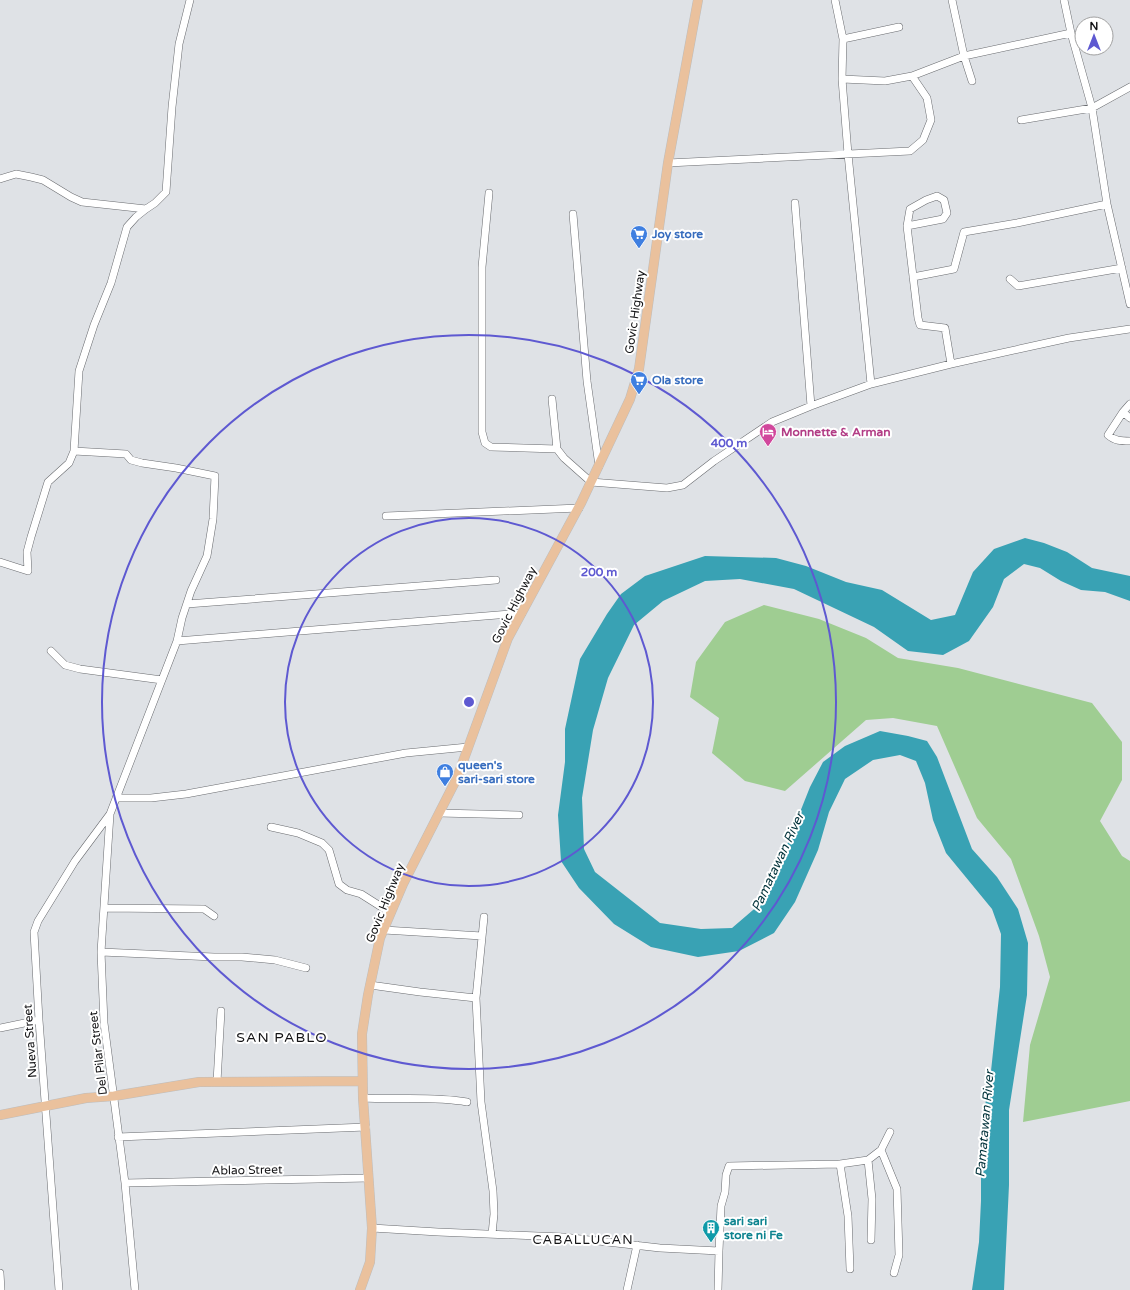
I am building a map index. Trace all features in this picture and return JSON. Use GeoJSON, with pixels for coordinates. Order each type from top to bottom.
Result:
{"type":"FeatureCollection","features":[{"type":"Feature","properties":{"kind":"main road","name":"Govic Highway"},"geometry":{"type":"LineString","coordinates":[[360,1290],[370,1262],[372,1228],[362,1081],[362,1034],[380,938],[403,884],[456,778],[508,638],[579,508],[630,399],[639,369],[668,164],[698,0]]}},
{"type":"Feature","properties":{"kind":"main road"},"geometry":{"type":"LineString","coordinates":[[0,1115],[86,1098],[114,1096],[199,1082],[362,1081]]}},
{"type":"Feature","properties":{"kind":"street"},"geometry":{"type":"LineString","coordinates":[[0,562],[28,571],[27,552],[48,482],[69,463],[74,451],[79,371],[94,325],[111,283],[127,227],[136,217],[155,203],[166,192],[172,107],[179,44],[190,0]]}},
{"type":"Feature","properties":{"kind":"street"},"geometry":{"type":"LineString","coordinates":[[835,0],[843,39],[842,79],[848,154],[871,384]]}},
{"type":"Feature","properties":{"kind":"street"},"geometry":{"type":"LineString","coordinates":[[952,0],[964,56],[972,81]]}},
{"type":"Feature","properties":{"kind":"street"},"geometry":{"type":"LineString","coordinates":[[1064,0],[1071,33],[1092,108],[1107,204],[1122,268],[1127,281],[1130,304]]}},
{"type":"Feature","properties":{"kind":"street"},"geometry":{"type":"LineString","coordinates":[[843,39],[899,27]]}},
{"type":"Feature","properties":{"kind":"street"},"geometry":{"type":"LineString","coordinates":[[842,79],[885,81],[912,76],[964,56],[1071,33]]}},
{"type":"Feature","properties":{"kind":"street"},"geometry":{"type":"LineString","coordinates":[[668,164],[910,151],[924,140],[931,120],[927,98],[912,76]]}},
{"type":"Feature","properties":{"kind":"street"},"geometry":{"type":"LineString","coordinates":[[1021,120],[1092,108],[1130,87]]}},
{"type":"Feature","properties":{"kind":"street"},"geometry":{"type":"LineString","coordinates":[[0,179],[16,174],[31,177],[43,180],[70,197],[82,202],[146,209]]}},
{"type":"Feature","properties":{"kind":"street"},"geometry":{"type":"LineString","coordinates":[[489,193],[482,267],[482,432],[485,443],[491,447],[557,449]]}},
{"type":"Feature","properties":{"kind":"street"},"geometry":{"type":"LineString","coordinates":[[907,226],[943,219],[947,213],[944,200],[937,196],[910,209],[907,226],[920,325],[945,328],[951,364]]}},
{"type":"Feature","properties":{"kind":"street"},"geometry":{"type":"LineString","coordinates":[[795,203],[811,406]]}},
{"type":"Feature","properties":{"kind":"street"},"geometry":{"type":"LineString","coordinates":[[913,277],[954,269],[964,232],[1017,223],[1107,204]]}},
{"type":"Feature","properties":{"kind":"street"},"geometry":{"type":"LineString","coordinates":[[573,214],[587,380],[599,466]]}},
{"type":"Feature","properties":{"kind":"street"},"geometry":{"type":"LineString","coordinates":[[1010,278],[1018,286],[1122,268]]}},
{"type":"Feature","properties":{"kind":"street"},"geometry":{"type":"LineString","coordinates":[[552,399],[557,449],[564,458],[591,482],[667,488],[683,485],[714,461],[772,422],[871,384],[951,364],[1069,338],[1130,329]]}},
{"type":"Feature","properties":{"kind":"street"},"geometry":{"type":"LineString","coordinates":[[1130,404],[1108,435],[1112,439],[1130,441]]}},
{"type":"Feature","properties":{"kind":"street"},"geometry":{"type":"LineString","coordinates":[[1123,412],[1130,418]]}},
{"type":"Feature","properties":{"kind":"street"},"geometry":{"type":"LineString","coordinates":[[74,451],[126,454],[131,460],[142,463],[215,476],[213,519],[207,556],[191,591],[182,618],[177,641],[110,814]]}},
{"type":"Feature","properties":{"kind":"street"},"geometry":{"type":"LineString","coordinates":[[386,516],[579,508]]}},
{"type":"Feature","properties":{"kind":"street"},"geometry":{"type":"LineString","coordinates":[[187,604],[496,580]]}},
{"type":"Feature","properties":{"kind":"street"},"geometry":{"type":"LineString","coordinates":[[177,641],[522,613]]}},
{"type":"Feature","properties":{"kind":"street"},"geometry":{"type":"LineString","coordinates":[[51,651],[65,665],[80,669],[162,680]]}},
{"type":"Feature","properties":{"kind":"street"},"geometry":{"type":"LineString","coordinates":[[116,798],[150,798],[186,794],[406,752],[468,747]]}},
{"type":"Feature","properties":{"kind":"street"},"geometry":{"type":"LineString","coordinates":[[439,813],[519,816]]}},
{"type":"Feature","properties":{"kind":"street","name":"Del Pilar Street"},"geometry":{"type":"LineString","coordinates":[[110,814],[101,952],[104,1023],[114,1096],[136,1290]]}},
{"type":"Feature","properties":{"kind":"street","name":"Nueva Street"},"geometry":{"type":"LineString","coordinates":[[59,1290],[34,932],[38,921],[75,861],[110,814]]}},
{"type":"Feature","properties":{"kind":"street"},"geometry":{"type":"LineString","coordinates":[[271,827],[298,834],[322,843],[329,850],[339,884],[347,890],[360,894],[391,914]]}},
{"type":"Feature","properties":{"kind":"street"},"geometry":{"type":"LineString","coordinates":[[104,908],[204,908],[214,916]]}},
{"type":"Feature","properties":{"kind":"street"},"geometry":{"type":"LineString","coordinates":[[484,917],[476,998],[481,1102],[493,1191],[494,1214],[492,1234]]}},
{"type":"Feature","properties":{"kind":"street"},"geometry":{"type":"LineString","coordinates":[[384,930],[482,936]]}},
{"type":"Feature","properties":{"kind":"street"},"geometry":{"type":"LineString","coordinates":[[101,952],[242,957],[274,960],[306,968]]}},
{"type":"Feature","properties":{"kind":"street"},"geometry":{"type":"LineString","coordinates":[[370,985],[476,998]]}},
{"type":"Feature","properties":{"kind":"street"},"geometry":{"type":"LineString","coordinates":[[218,1082],[221,1011]]}},
{"type":"Feature","properties":{"kind":"street"},"geometry":{"type":"LineString","coordinates":[[0,1028],[39,1020]]}},
{"type":"Feature","properties":{"kind":"street"},"geometry":{"type":"LineString","coordinates":[[363,1098],[389,1100],[451,1100],[467,1102]]}},
{"type":"Feature","properties":{"kind":"street"},"geometry":{"type":"LineString","coordinates":[[118,1137],[366,1127]]}},
{"type":"Feature","properties":{"kind":"street"},"geometry":{"type":"LineString","coordinates":[[718,1290],[721,1206],[725,1192],[726,1174],[730,1166],[840,1164],[868,1160],[881,1150],[890,1132]]}},
{"type":"Feature","properties":{"kind":"street"},"geometry":{"type":"LineString","coordinates":[[881,1150],[897,1189],[899,1255],[894,1273]]}},
{"type":"Feature","properties":{"kind":"street"},"geometry":{"type":"LineString","coordinates":[[868,1160],[872,1199],[871,1240]]}},
{"type":"Feature","properties":{"kind":"street"},"geometry":{"type":"LineString","coordinates":[[840,1164],[848,1216],[850,1269]]}},
{"type":"Feature","properties":{"kind":"street","name":"Ablao Street"},"geometry":{"type":"LineString","coordinates":[[124,1183],[369,1178]]}},
{"type":"Feature","properties":{"kind":"street"},"geometry":{"type":"LineString","coordinates":[[372,1228],[563,1237],[636,1245],[719,1251]]}},
{"type":"Feature","properties":{"kind":"street"},"geometry":{"type":"LineString","coordinates":[[627,1290],[636,1245]]}},
{"type":"Feature","properties":{"kind":"street"},"geometry":{"type":"LineString","coordinates":[[0,1273],[1,1290]]}},
{"type":"Feature","properties":{"kind":"green space"},"geometry":{"type":"Polygon","coordinates":[[[764,605],[819,619],[866,638],[898,658],[958,668],[1092,703],[1122,742],[1122,780],[1100,821],[1122,856],[1130,861],[1130,1101],[1023,1122],[1030,1045],[1050,977],[1039,936],[1011,859],[977,818],[937,726],[893,718],[866,720],[785,791],[745,781],[712,753],[719,718],[690,697],[696,662],[725,622],[764,605]]]}},
{"type":"Feature","properties":{"kind":"water","name":"Pamatawan River"},"geometry":{"type":"Polygon","coordinates":[[[1025,538],[1044,543],[1067,552],[1092,568],[1130,576],[1130,601],[1105,592],[1081,590],[1061,581],[1040,568],[1024,564],[1004,579],[993,607],[969,641],[943,655],[908,651],[874,627],[794,589],[740,579],[705,581],[663,601],[634,625],[608,678],[593,730],[582,798],[584,849],[595,872],[660,923],[701,929],[732,928],[760,904],[785,850],[810,787],[823,762],[845,746],[880,731],[927,741],[937,757],[972,849],[997,877],[1018,909],[1028,943],[1027,995],[1009,1110],[1009,1185],[1004,1290],[972,1290],[979,1242],[981,1201],[981,1129],[991,1071],[1000,987],[1001,934],[992,909],[946,853],[933,820],[925,783],[916,761],[900,755],[873,760],[845,779],[829,812],[818,850],[795,902],[774,933],[739,951],[698,957],[651,947],[614,924],[579,888],[561,861],[558,815],[565,762],[565,729],[580,659],[621,594],[645,576],[705,556],[776,558],[806,566],[846,582],[882,590],[931,620],[955,615],[973,572],[994,549],[1025,538]]]}},
{"type":"Feature","properties":{"kind":"place","name":"Joy store"},"geometry":{"type":"Point","coordinates":[639,249]}},
{"type":"Feature","properties":{"kind":"place","name":"Ola store"},"geometry":{"type":"Point","coordinates":[639,395]}},
{"type":"Feature","properties":{"kind":"place","name":"Monnette & Arman"},"geometry":{"type":"Point","coordinates":[768,447]}},
{"type":"Feature","properties":{"kind":"place","name":"queen's sari-sari store"},"geometry":{"type":"Point","coordinates":[445,787]}},
{"type":"Feature","properties":{"kind":"place","name":"sari sari store ni Fe"},"geometry":{"type":"Point","coordinates":[711,1243]}},
{"type":"Feature","properties":{"kind":"district","name":"SAN PABLO"},"geometry":{"type":"Point","coordinates":[282,1037]}},
{"type":"Feature","properties":{"kind":"district","name":"CABALLUCAN"},"geometry":{"type":"Point","coordinates":[583,1240]}}]}
